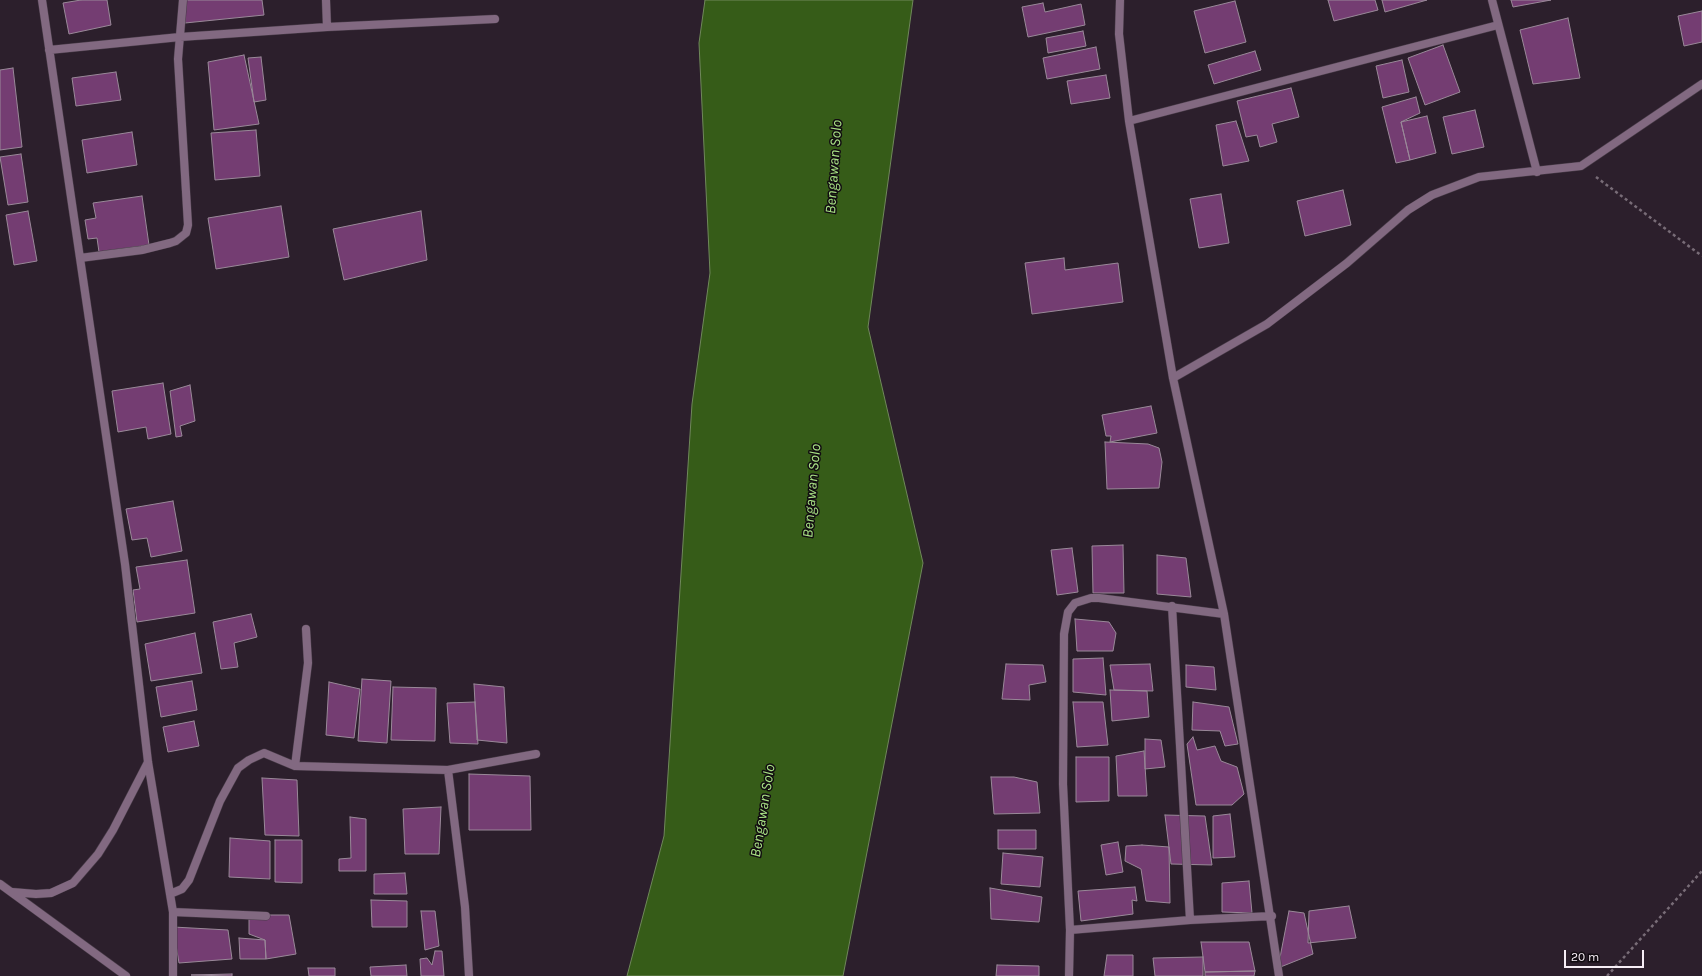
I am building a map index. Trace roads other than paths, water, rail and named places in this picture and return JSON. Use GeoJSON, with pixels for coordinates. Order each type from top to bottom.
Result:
{"type":"FeatureCollection","features":[{"type":"Feature","properties":{"kind":"street"},"geometry":{"type":"LineString","coordinates":[[42,0],[125,564],[148,762],[173,912],[173,976]]}},
{"type":"Feature","properties":{"kind":"street"},"geometry":{"type":"LineString","coordinates":[[80,258],[142,250],[176,241],[186,233],[188,224],[178,84],[178,59],[183,0]]}},
{"type":"Feature","properties":{"kind":"street"},"geometry":{"type":"LineString","coordinates":[[326,0],[327,27]]}},
{"type":"Feature","properties":{"kind":"street"},"geometry":{"type":"LineString","coordinates":[[1120,0],[1119,34],[1129,121],[1173,378],[1224,614],[1272,916],[1279,976]]}},
{"type":"Feature","properties":{"kind":"street"},"geometry":{"type":"LineString","coordinates":[[1492,0],[1537,172]]}},
{"type":"Feature","properties":{"kind":"street"},"geometry":{"type":"LineString","coordinates":[[49,50],[180,37],[327,27],[495,19]]}},
{"type":"Feature","properties":{"kind":"street"},"geometry":{"type":"LineString","coordinates":[[1129,121],[1498,25]]}},
{"type":"Feature","properties":{"kind":"street"},"geometry":{"type":"LineString","coordinates":[[1173,378],[1267,324],[1347,263],[1408,210],[1432,195],[1479,177],[1537,172],[1581,166],[1702,84]]}},
{"type":"Feature","properties":{"kind":"street"},"geometry":{"type":"LineString","coordinates":[[1069,976],[1070,930],[1063,784],[1064,634],[1068,612],[1075,603],[1091,598],[1172,606],[1224,614]]}},
{"type":"Feature","properties":{"kind":"street"},"geometry":{"type":"LineString","coordinates":[[1172,606],[1190,920]]}},
{"type":"Feature","properties":{"kind":"street"},"geometry":{"type":"LineString","coordinates":[[295,766],[308,663],[306,629]]}},
{"type":"Feature","properties":{"kind":"street"},"geometry":{"type":"LineString","coordinates":[[170,894],[182,888],[189,880],[220,801],[238,768],[249,760],[264,753],[295,766],[448,770],[536,754]]}},
{"type":"Feature","properties":{"kind":"street"},"geometry":{"type":"LineString","coordinates":[[12,892],[36,894],[51,893],[73,883],[98,854],[113,830],[148,762]]}},
{"type":"Feature","properties":{"kind":"street"},"geometry":{"type":"LineString","coordinates":[[448,770],[465,907],[469,976]]}},
{"type":"Feature","properties":{"kind":"street"},"geometry":{"type":"LineString","coordinates":[[0,884],[126,976]]}},
{"type":"Feature","properties":{"kind":"street"},"geometry":{"type":"LineString","coordinates":[[173,912],[266,916]]}},
{"type":"Feature","properties":{"kind":"street"},"geometry":{"type":"LineString","coordinates":[[1070,930],[1190,920],[1272,916]]}},
{"type":"Feature","properties":{"kind":"water","name":"Bengawan Solo"},"geometry":{"type":"Polygon","coordinates":[[[705,0],[913,0],[868,327],[923,563],[843,976],[627,976],[664,836],[692,404],[710,273],[699,43],[705,0]]]}}]}
